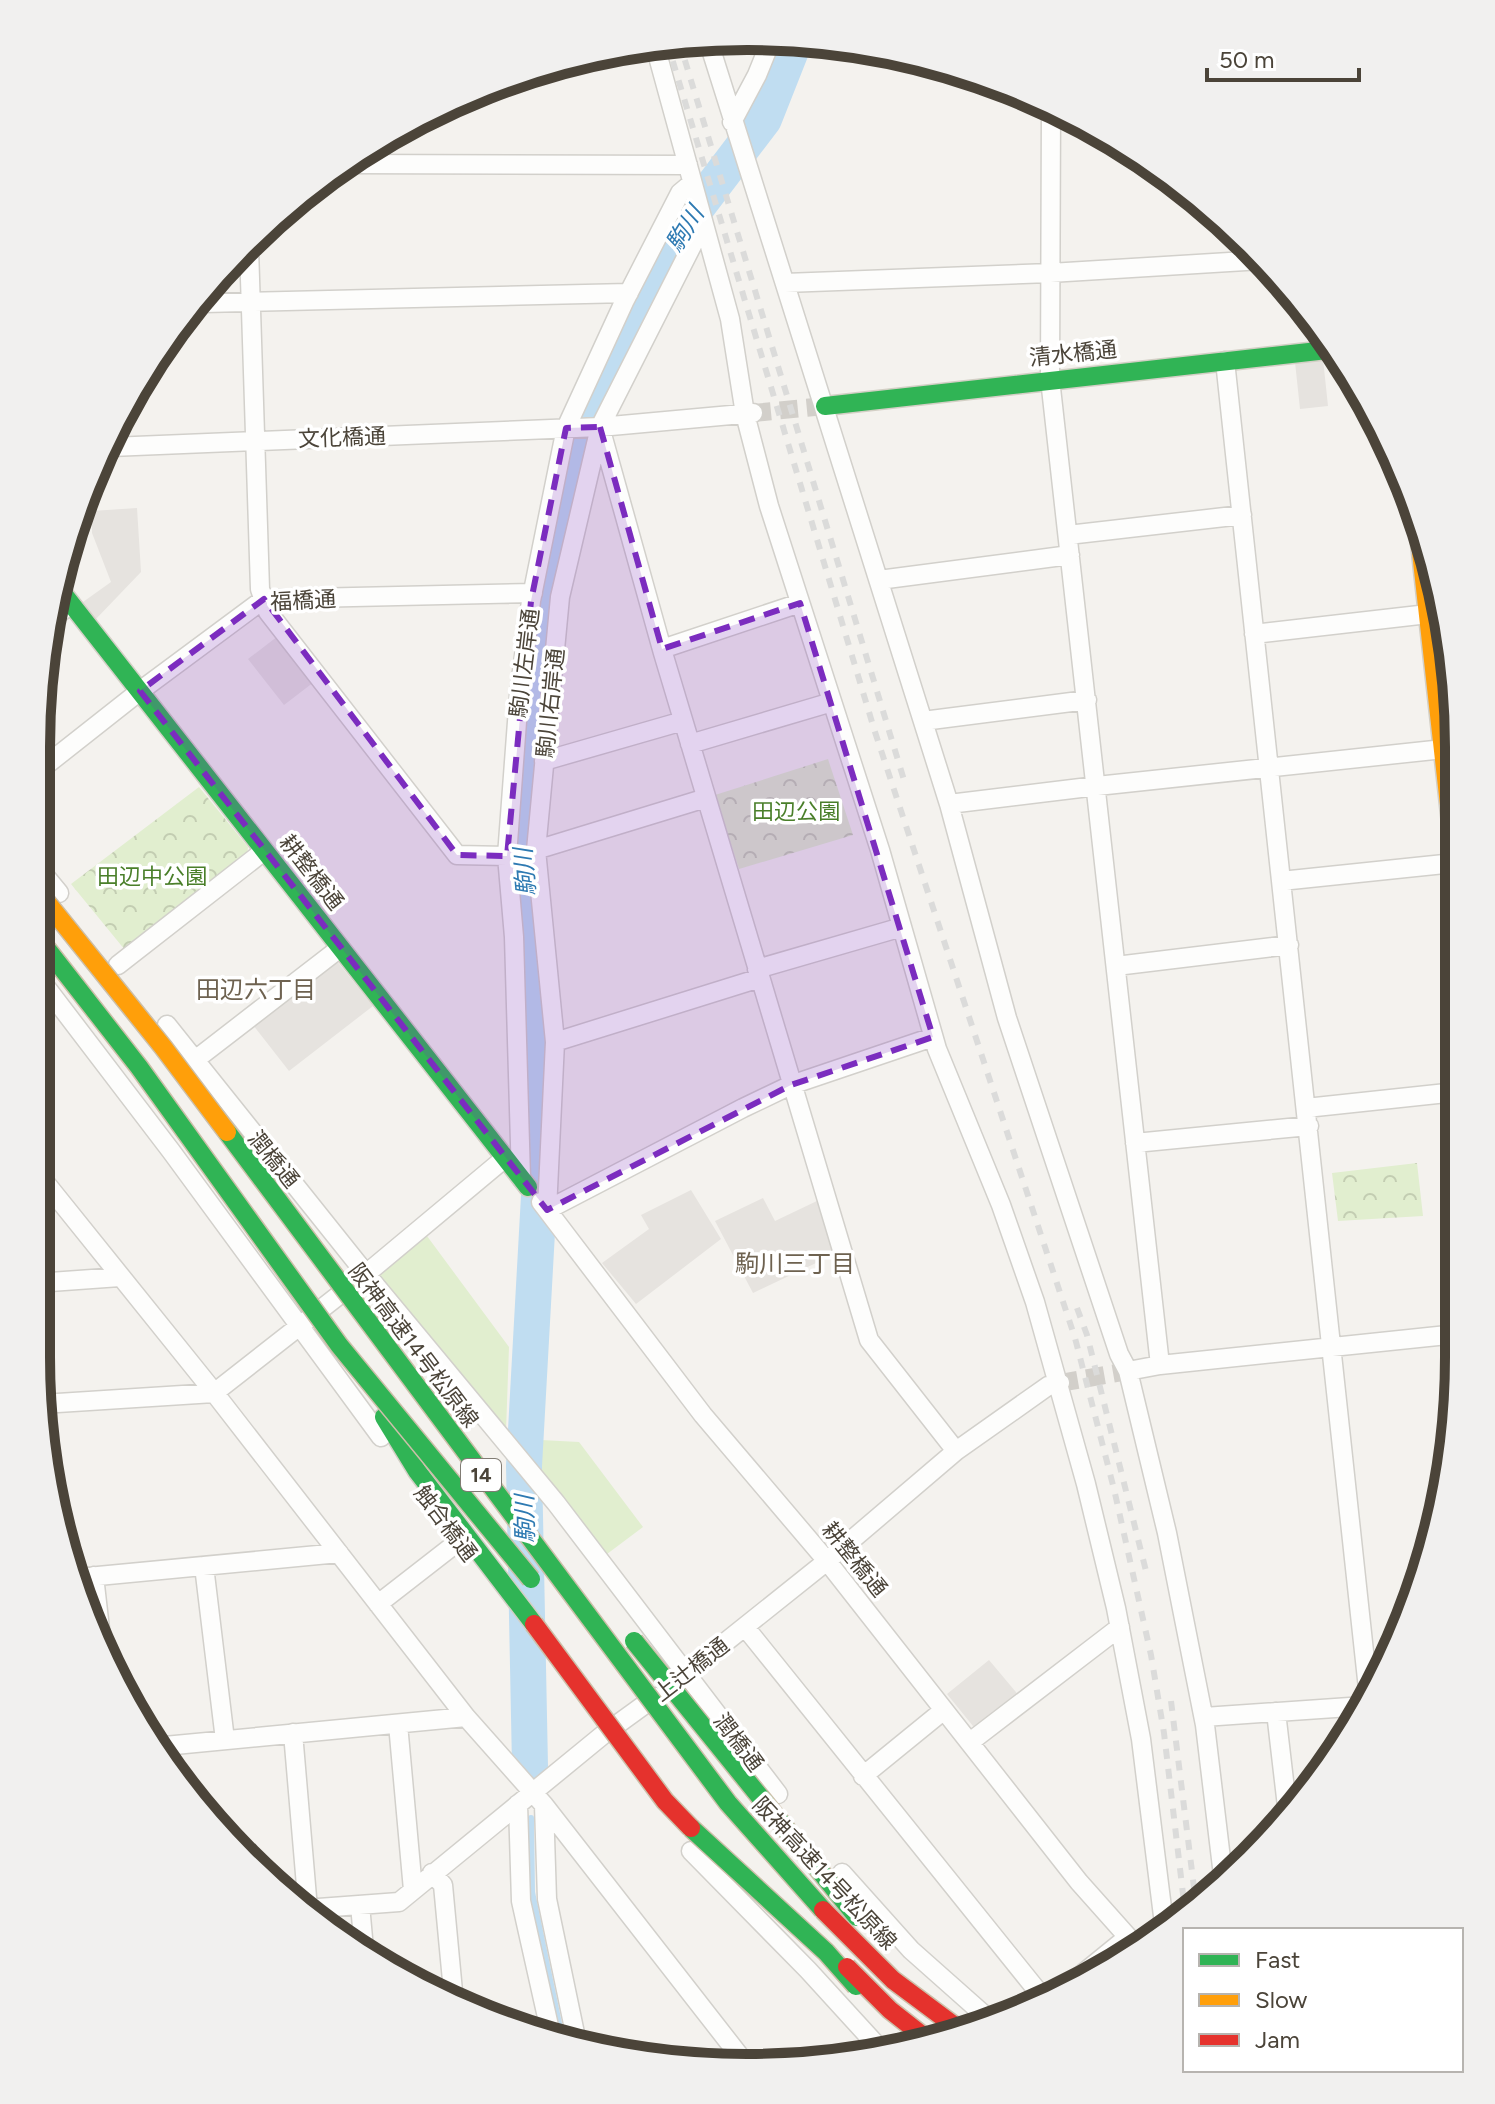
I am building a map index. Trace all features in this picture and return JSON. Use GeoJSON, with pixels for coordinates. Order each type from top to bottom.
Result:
{"type":"FeatureCollection","features":[{"type":"Feature","properties":{"kind":"main road","name":"清水橋通"},"geometry":{"type":"LineString","coordinates":[[825,406],[1320,351]]}},
{"type":"Feature","properties":{"kind":"main road"},"geometry":{"type":"LineString","coordinates":[[1424,579],[1445,725]]}},
{"type":"Feature","properties":{"kind":"main road","name":"耕整橋通"},"geometry":{"type":"LineString","coordinates":[[66,598],[524,1183]]}},
{"type":"Feature","properties":{"kind":"main road","name":"阪神高速14号松原線"},"geometry":{"type":"LineString","coordinates":[[50,906],[163,1047],[728,1803],[795,1881],[893,1980],[951,2023]]}},
{"type":"Feature","properties":{"kind":"main road","name":"14"},"geometry":{"type":"LineString","coordinates":[[50,953],[139,1067],[339,1345],[547,1598]]}},
{"type":"Feature","properties":{"kind":"main road"},"geometry":{"type":"LineString","coordinates":[[339,1345],[417,1471],[665,1801],[711,1848],[826,1952],[901,2037]]}},
{"type":"Feature","properties":{"kind":"main road"},"geometry":{"type":"LineString","coordinates":[[507,1510],[591,1590]]}},
{"type":"Feature","properties":{"kind":"main road"},"geometry":{"type":"LineString","coordinates":[[621,1624],[944,2025]]}},
{"type":"Feature","properties":{"kind":"main road"},"geometry":{"type":"LineString","coordinates":[[624,1699],[643,1724]]}},
{"type":"Feature","properties":{"kind":"main road","name":"阪神高速14号松原線"},"geometry":{"type":"LineString","coordinates":[[730,1838],[795,1913],[890,2010],[919,2032]]}},
{"type":"Feature","properties":{"kind":"street"},"geometry":{"type":"LineString","coordinates":[[735,130],[767,50]]}},
{"type":"Feature","properties":{"kind":"street"},"geometry":{"type":"LineString","coordinates":[[711,51],[949,804],[1007,1018],[1119,1354],[1128,1371],[1167,1533],[1204,1717],[1222,1867]]}},
{"type":"Feature","properties":{"kind":"street"},"geometry":{"type":"LineString","coordinates":[[658,56],[730,319],[769,506],[902,927],[933,1037],[1001,1205],[1059,1383],[1120,1627],[1141,1739],[1163,1916]]}},
{"type":"Feature","properties":{"kind":"street"},"geometry":{"type":"LineString","coordinates":[[1051,120],[1050,379],[1160,1365]]}},
{"type":"Feature","properties":{"kind":"street"},"geometry":{"type":"LineString","coordinates":[[365,165],[691,180]]}},
{"type":"Feature","properties":{"kind":"street","name":"駒川左岸通"},"geometry":{"type":"LineString","coordinates":[[524,1183],[514,937],[507,856],[519,695],[533,593],[570,428],[629,293],[680,193],[691,180]]}},
{"type":"Feature","properties":{"kind":"street","name":"駒川右岸通"},"geometry":{"type":"LineString","coordinates":[[547,1210],[555,1042],[536,850],[560,597],[599,427],[703,224]]}},
{"type":"Feature","properties":{"kind":"street"},"geometry":{"type":"LineString","coordinates":[[249,259],[260,589],[268,612],[457,855],[507,856]]}},
{"type":"Feature","properties":{"kind":"street"},"geometry":{"type":"LineString","coordinates":[[785,283],[1050,273],[1247,261]]}},
{"type":"Feature","properties":{"kind":"street"},"geometry":{"type":"LineString","coordinates":[[211,303],[629,293]]}},
{"type":"Feature","properties":{"kind":"street"},"geometry":{"type":"LineString","coordinates":[[1225,361],[1370,1670]]}},
{"type":"Feature","properties":{"kind":"street"},"geometry":{"type":"LineString","coordinates":[[749,413],[599,427],[683,721],[869,1340],[956,1451]]}},
{"type":"Feature","properties":{"kind":"street","name":"文化橋通"},"geometry":{"type":"LineString","coordinates":[[119,447],[599,427]]}},
{"type":"Feature","properties":{"kind":"street"},"geometry":{"type":"LineString","coordinates":[[1068,535],[1242,515]]}},
{"type":"Feature","properties":{"kind":"street"},"geometry":{"type":"LineString","coordinates":[[879,580],[1070,555]]}},
{"type":"Feature","properties":{"kind":"street","name":"福橋通"},"geometry":{"type":"LineString","coordinates":[[50,762],[264,599],[533,593]]}},
{"type":"Feature","properties":{"kind":"street"},"geometry":{"type":"LineString","coordinates":[[662,649],[800,603]]}},
{"type":"Feature","properties":{"kind":"street"},"geometry":{"type":"LineString","coordinates":[[63,610],[71,604]]}},
{"type":"Feature","properties":{"kind":"street"},"geometry":{"type":"LineString","coordinates":[[1254,634],[1428,614]]}},
{"type":"Feature","properties":{"kind":"street"},"geometry":{"type":"LineString","coordinates":[[923,721],[1087,700]]}},
{"type":"Feature","properties":{"kind":"street"},"geometry":{"type":"LineString","coordinates":[[690,744],[832,702]]}},
{"type":"Feature","properties":{"kind":"street"},"geometry":{"type":"LineString","coordinates":[[544,761],[683,721]]}},
{"type":"Feature","properties":{"kind":"street"},"geometry":{"type":"LineString","coordinates":[[949,804],[1445,749]]}},
{"type":"Feature","properties":{"kind":"street"},"geometry":{"type":"LineString","coordinates":[[536,850],[706,798]]}},
{"type":"Feature","properties":{"kind":"street"},"geometry":{"type":"LineString","coordinates":[[118,965],[264,851]]}},
{"type":"Feature","properties":{"kind":"street"},"geometry":{"type":"LineString","coordinates":[[1281,881],[1445,864]]}},
{"type":"Feature","properties":{"kind":"street","name":"潤橋通"},"geometry":{"type":"LineString","coordinates":[[50,882],[536,1481],[813,1841],[911,1950],[982,2013]]}},
{"type":"Feature","properties":{"kind":"street"},"geometry":{"type":"LineString","coordinates":[[555,1042],[902,927]]}},
{"type":"Feature","properties":{"kind":"street"},"geometry":{"type":"LineString","coordinates":[[1116,966],[1289,945]]}},
{"type":"Feature","properties":{"kind":"street"},"geometry":{"type":"LineString","coordinates":[[195,1060],[340,948]]}},
{"type":"Feature","properties":{"kind":"street","name":"触合橋通"},"geometry":{"type":"LineString","coordinates":[[50,992],[691,1851],[874,2043]]}},
{"type":"Feature","properties":{"kind":"street"},"geometry":{"type":"LineString","coordinates":[[547,1210],[791,1085],[933,1037]]}},
{"type":"Feature","properties":{"kind":"street"},"geometry":{"type":"LineString","coordinates":[[1135,1143],[1445,1094]]}},
{"type":"Feature","properties":{"kind":"street"},"geometry":{"type":"LineString","coordinates":[[51,1403],[214,1393],[366,1274],[505,1158]]}},
{"type":"Feature","properties":{"kind":"street","name":"耕整橋通"},"geometry":{"type":"LineString","coordinates":[[524,1183],[703,1415],[827,1561],[1079,1882],[1135,1936]]}},
{"type":"Feature","properties":{"kind":"street"},"geometry":{"type":"LineString","coordinates":[[50,1189],[214,1393],[466,1717],[517,1774],[532,1800],[738,2054]]}},
{"type":"Feature","properties":{"kind":"street"},"geometry":{"type":"LineString","coordinates":[[50,1282],[120,1277]]}},
{"type":"Feature","properties":{"kind":"street"},"geometry":{"type":"LineString","coordinates":[[1128,1371],[1445,1335]]}},
{"type":"Feature","properties":{"kind":"street","name":"上辻橋通"},"geometry":{"type":"LineString","coordinates":[[320,1908],[399,1902],[432,1873],[532,1800],[604,1734],[687,1674],[956,1451],[1048,1386],[1059,1383]]}},
{"type":"Feature","properties":{"kind":"street"},"geometry":{"type":"LineString","coordinates":[[378,1604],[459,1541]]}},
{"type":"Feature","properties":{"kind":"street"},"geometry":{"type":"LineString","coordinates":[[86,1577],[339,1553]]}},
{"type":"Feature","properties":{"kind":"street"},"geometry":{"type":"LineString","coordinates":[[204,1566],[225,1740]]}},
{"type":"Feature","properties":{"kind":"street"},"geometry":{"type":"LineString","coordinates":[[745,1627],[1037,1991]]}},
{"type":"Feature","properties":{"kind":"street"},"geometry":{"type":"LineString","coordinates":[[970,1742],[1120,1627]]}},
{"type":"Feature","properties":{"kind":"street"},"geometry":{"type":"LineString","coordinates":[[1204,1717],[1351,1707]]}},
{"type":"Feature","properties":{"kind":"street"},"geometry":{"type":"LineString","coordinates":[[863,1776],[944,1710]]}},
{"type":"Feature","properties":{"kind":"street"},"geometry":{"type":"LineString","coordinates":[[1276,1712],[1286,1799]]}},
{"type":"Feature","properties":{"kind":"street"},"geometry":{"type":"LineString","coordinates":[[169,1746],[466,1717]]}},
{"type":"Feature","properties":{"kind":"street"},"geometry":{"type":"LineString","coordinates":[[398,1724],[413,1890]]}},
{"type":"Feature","properties":{"kind":"street"},"geometry":{"type":"LineString","coordinates":[[293,1733],[305,1895]]}},
{"type":"Feature","properties":{"kind":"street"},"geometry":{"type":"LineString","coordinates":[[532,1800],[521,1901],[549,2025]]}},
{"type":"Feature","properties":{"kind":"street"},"geometry":{"type":"LineString","coordinates":[[532,1800],[547,1899],[575,2032]]}},
{"type":"Feature","properties":{"kind":"street"},"geometry":{"type":"LineString","coordinates":[[432,1873],[443,1885],[453,1988]]}},
{"type":"Feature","properties":{"kind":"street"},"geometry":{"type":"LineString","coordinates":[[360,1905],[363,1938]]}},
{"type":"Feature","properties":{"kind":"highlighted area"},"geometry":{"type":"Polygon","coordinates":[[[600,427],[662,649],[800,603],[933,1037],[791,1085],[547,1210],[140,691],[264,599],[457,855],[507,856],[531,601],[566,428],[600,427]]]}},
{"type":"Feature","properties":{"kind":"green space","name":"田辺公園"},"geometry":{"type":"Polygon","coordinates":[[[828,759],[853,835],[739,869],[715,795],[828,759]]]}},
{"type":"Feature","properties":{"kind":"green space","name":"田辺中公園"},"geometry":{"type":"Polygon","coordinates":[[[199,787],[248,847],[247,856],[125,950],[71,884],[199,787]]]}},
{"type":"Feature","properties":{"kind":"green space"},"geometry":{"type":"Polygon","coordinates":[[[1417,1163],[1423,1216],[1338,1221],[1332,1173],[1417,1163]]]}},
{"type":"Feature","properties":{"kind":"green space"},"geometry":{"type":"Polygon","coordinates":[[[427,1236],[509,1347],[506,1431],[378,1276],[427,1236]]]}},
{"type":"Feature","properties":{"kind":"green space"},"geometry":{"type":"Polygon","coordinates":[[[541,1440],[579,1442],[643,1527],[607,1554],[540,1469],[541,1440]]]}},
{"type":"Feature","properties":{"kind":"shaded area"},"geometry":{"type":"Polygon","coordinates":[[[1323,359],[1328,406],[1300,409],[1295,362],[1323,359]]]}},
{"type":"Feature","properties":{"kind":"shaded area"},"geometry":{"type":"Polygon","coordinates":[[[137,508],[141,572],[95,620],[83,602],[111,582],[92,533],[92,511],[137,508]]]}},
{"type":"Feature","properties":{"kind":"shaded area"},"geometry":{"type":"Polygon","coordinates":[[[278,636],[314,682],[284,705],[248,659],[278,636]]]}},
{"type":"Feature","properties":{"kind":"shaded area"},"geometry":{"type":"Polygon","coordinates":[[[336,960],[373,1006],[289,1071],[253,1025],[336,960]]]}},
{"type":"Feature","properties":{"kind":"shaded area"},"geometry":{"type":"Polygon","coordinates":[[[691,1190],[721,1239],[636,1304],[602,1263],[649,1229],[641,1215],[691,1190]]]}},
{"type":"Feature","properties":{"kind":"shaded area"},"geometry":{"type":"Polygon","coordinates":[[[763,1198],[775,1221],[819,1200],[837,1253],[753,1293],[715,1221],[763,1198]]]}},
{"type":"Feature","properties":{"kind":"shaded area"},"geometry":{"type":"Polygon","coordinates":[[[989,1660],[1020,1697],[977,1731],[947,1694],[989,1660]]]}},
{"type":"Feature","properties":{"kind":"waterway","name":"駒川"},"geometry":{"type":"LineString","coordinates":[[530,1766],[524,1466],[540,1178],[534,946],[520,853],[546,599],[581,449],[594,406],[616,354],[647,304],[685,223],[764,119],[791,51]]}},
{"type":"Feature","properties":{"kind":"waterway","name":"駒川"},"geometry":{"type":"LineString","coordinates":[[531,1818],[532,1892],[560,2028]]}},
{"type":"Feature","properties":{"kind":"tunnel"},"geometry":{"type":"LineString","coordinates":[[753,413],[825,406]]}},
{"type":"Feature","properties":{"kind":"tunnel"},"geometry":{"type":"LineString","coordinates":[[1060,1383],[1128,1371]]}},
{"type":"Feature","properties":{"kind":"railway"},"geometry":{"type":"LineString","coordinates":[[683,53],[904,780]]}},
{"type":"Feature","properties":{"kind":"railway"},"geometry":{"type":"LineString","coordinates":[[671,54],[875,732],[1075,1338],[1114,1489],[1151,1655],[1164,1733],[1184,1900]]}},
{"type":"Feature","properties":{"kind":"railway"},"geometry":{"type":"LineString","coordinates":[[1077,1308],[1087,1335],[1147,1575]]}},
{"type":"Feature","properties":{"kind":"railway"},"geometry":{"type":"LineString","coordinates":[[1171,1701],[1194,1891]]}},
{"type":"Feature","properties":{"kind":"traffic: fast"},"geometry":{"type":"LineString","coordinates":[[825,406],[1320,351]]}},
{"type":"Feature","properties":{"kind":"traffic: fast"},"geometry":{"type":"LineString","coordinates":[[66,598],[528,1187]]}},
{"type":"Feature","properties":{"kind":"traffic: fast"},"geometry":{"type":"LineString","coordinates":[[50,953],[139,1067],[339,1345],[531,1579]]}},
{"type":"Feature","properties":{"kind":"traffic: fast"},"geometry":{"type":"LineString","coordinates":[[227,1132],[728,1803],[823,1910]]}},
{"type":"Feature","properties":{"kind":"traffic: fast"},"geometry":{"type":"LineString","coordinates":[[384,1417],[417,1471],[534,1624]]}},
{"type":"Feature","properties":{"kind":"traffic: fast"},"geometry":{"type":"LineString","coordinates":[[634,1641],[857,1917]]}},
{"type":"Feature","properties":{"kind":"traffic: fast"},"geometry":{"type":"LineString","coordinates":[[691,1828],[826,1952],[856,1986]]}},
{"type":"Feature","properties":{"kind":"traffic: slow"},"geometry":{"type":"LineString","coordinates":[[1424,579],[1445,769]]}},
{"type":"Feature","properties":{"kind":"traffic: slow"},"geometry":{"type":"LineString","coordinates":[[50,906],[227,1132]]}},
{"type":"Feature","properties":{"kind":"traffic: jam"},"geometry":{"type":"LineString","coordinates":[[534,1624],[665,1801],[691,1828]]}},
{"type":"Feature","properties":{"kind":"traffic: jam"},"geometry":{"type":"LineString","coordinates":[[823,1910],[893,1980],[951,2023]]}},
{"type":"Feature","properties":{"kind":"traffic: jam"},"geometry":{"type":"LineString","coordinates":[[847,1967],[890,2010],[919,2032]]}},
{"type":"Feature","properties":{"kind":"district","name":"田辺六丁目"},"geometry":{"type":"Point","coordinates":[256,990]}},
{"type":"Feature","properties":{"kind":"district","name":"駒川三丁目"},"geometry":{"type":"Point","coordinates":[795,1264]}}]}
